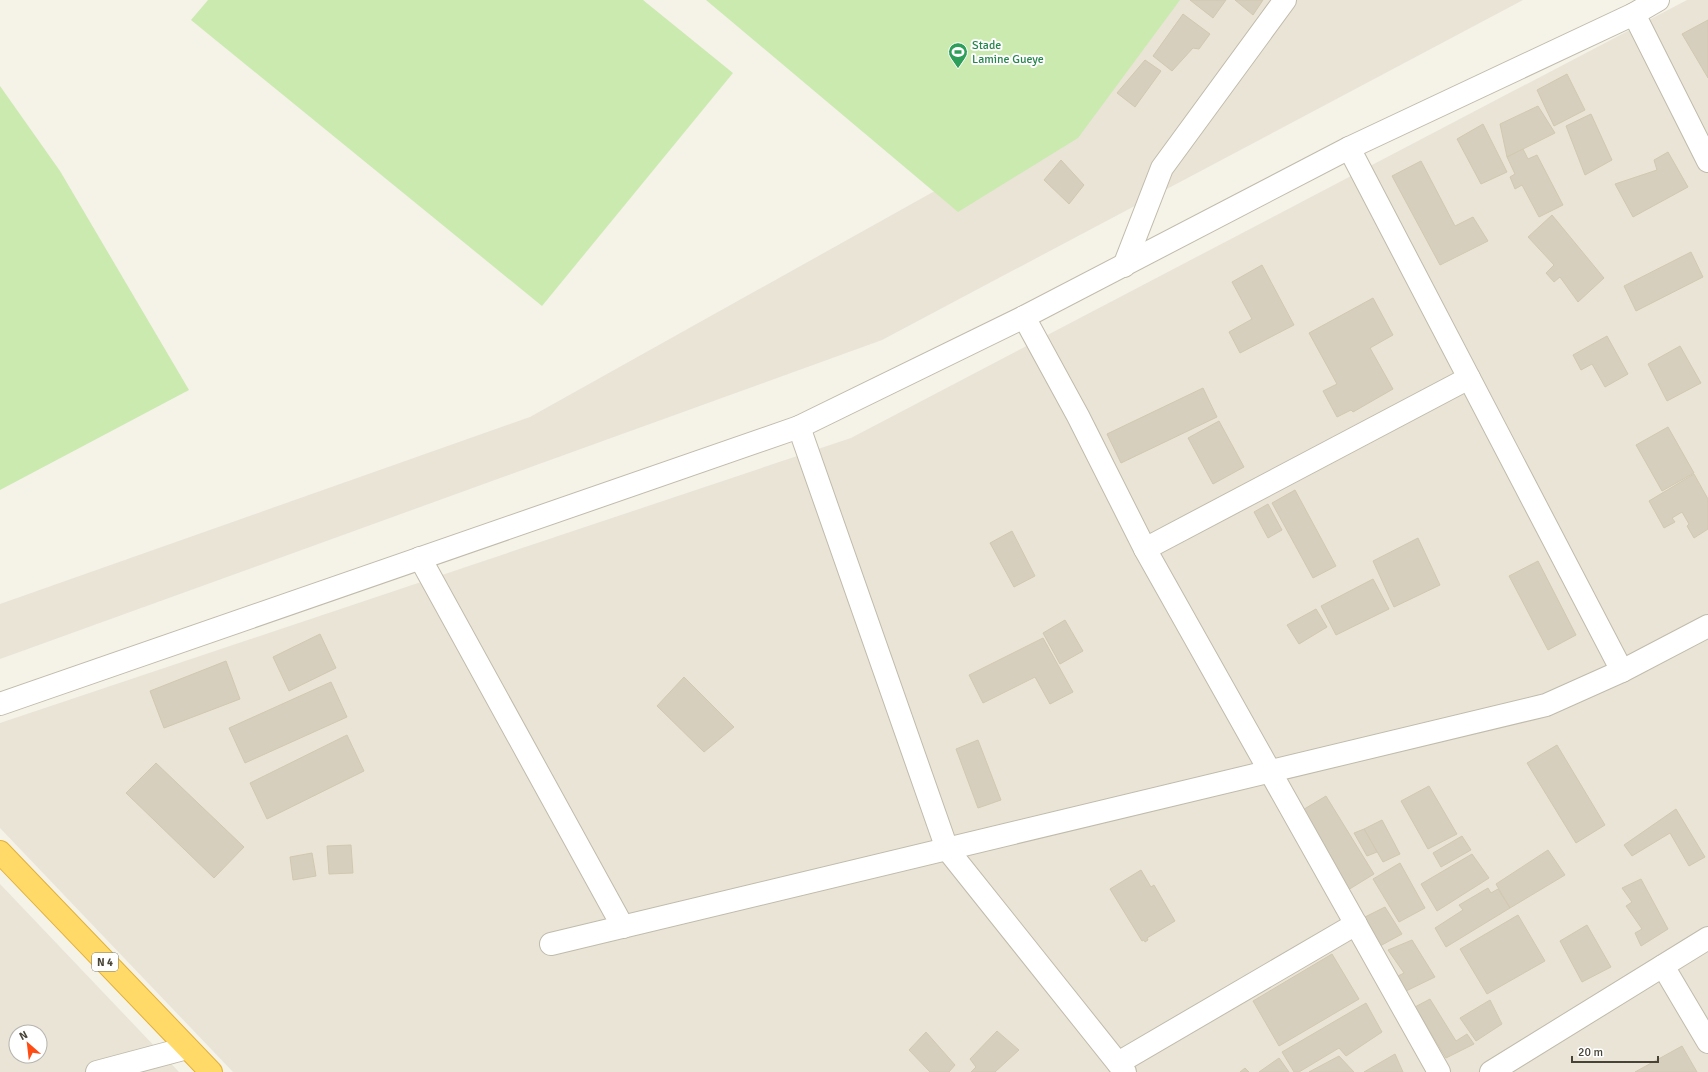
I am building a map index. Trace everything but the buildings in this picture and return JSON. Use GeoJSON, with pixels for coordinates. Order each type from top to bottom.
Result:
{"type":"FeatureCollection","features":[{"type":"Feature","properties":{"kind":"highway","name":"N 4"},"geometry":{"type":"LineString","coordinates":[[0,852],[211,1072]]}},
{"type":"Feature","properties":{"kind":"street"},"geometry":{"type":"LineString","coordinates":[[1124,266],[1162,168],[1285,0]]}},
{"type":"Feature","properties":{"kind":"street"},"geometry":{"type":"LineString","coordinates":[[2,699],[420,558],[799,427],[1024,317],[1349,148],[1634,14],[1658,0]]}},
{"type":"Feature","properties":{"kind":"street"},"geometry":{"type":"LineString","coordinates":[[1634,14],[1708,160]]}},
{"type":"Feature","properties":{"kind":"street"},"geometry":{"type":"LineString","coordinates":[[1349,148],[1622,670]]}},
{"type":"Feature","properties":{"kind":"street"},"geometry":{"type":"LineString","coordinates":[[1024,317],[1078,416],[1145,549],[1439,1072]]}},
{"type":"Feature","properties":{"kind":"street"},"geometry":{"type":"LineString","coordinates":[[1145,549],[1469,378]]}},
{"type":"Feature","properties":{"kind":"street"},"geometry":{"type":"LineString","coordinates":[[799,427],[947,849],[1122,1067],[1356,924]]}},
{"type":"Feature","properties":{"kind":"street"},"geometry":{"type":"LineString","coordinates":[[420,558],[623,927]]}},
{"type":"Feature","properties":{"kind":"street"},"geometry":{"type":"LineString","coordinates":[[551,944],[1546,705],[1622,670],[1708,626]]}},
{"type":"Feature","properties":{"kind":"street"},"geometry":{"type":"LineString","coordinates":[[1491,1072],[1708,938]]}},
{"type":"Feature","properties":{"kind":"street"},"geometry":{"type":"LineString","coordinates":[[1664,966],[1708,1042]]}},
{"type":"Feature","properties":{"kind":"street"},"geometry":{"type":"LineString","coordinates":[[97,1072],[187,1048]]}},
{"type":"Feature","properties":{"kind":"shaded area"},"geometry":{"type":"Polygon","coordinates":[[[1158,0],[1523,0],[882,340],[0,659],[0,604],[530,417],[1062,120],[1158,0]]]}},
{"type":"Feature","properties":{"kind":"shaded area"},"geometry":{"type":"Polygon","coordinates":[[[1687,0],[1708,0],[1708,1072],[233,1072],[0,828],[0,723],[851,438],[1687,0]]]}},
{"type":"Feature","properties":{"kind":"shaded area"},"geometry":{"type":"Polygon","coordinates":[[[0,884],[179,1072],[0,1072],[0,884]]]}},
{"type":"Feature","properties":{"kind":"green space"},"geometry":{"type":"Polygon","coordinates":[[[208,0],[643,0],[733,73],[542,306],[191,20],[208,0]]]}},
{"type":"Feature","properties":{"kind":"green space","name":"Stade Lamine Gueye"},"geometry":{"type":"Polygon","coordinates":[[[706,0],[1180,0],[1078,138],[958,212],[706,0]]]}},
{"type":"Feature","properties":{"kind":"green space"},"geometry":{"type":"Polygon","coordinates":[[[0,86],[60,171],[189,390],[0,490],[0,86]]]}},
{"type":"Feature","properties":{"kind":"place","name":"Stade Lamine Gueye"},"geometry":{"type":"Point","coordinates":[958,69]}}]}
